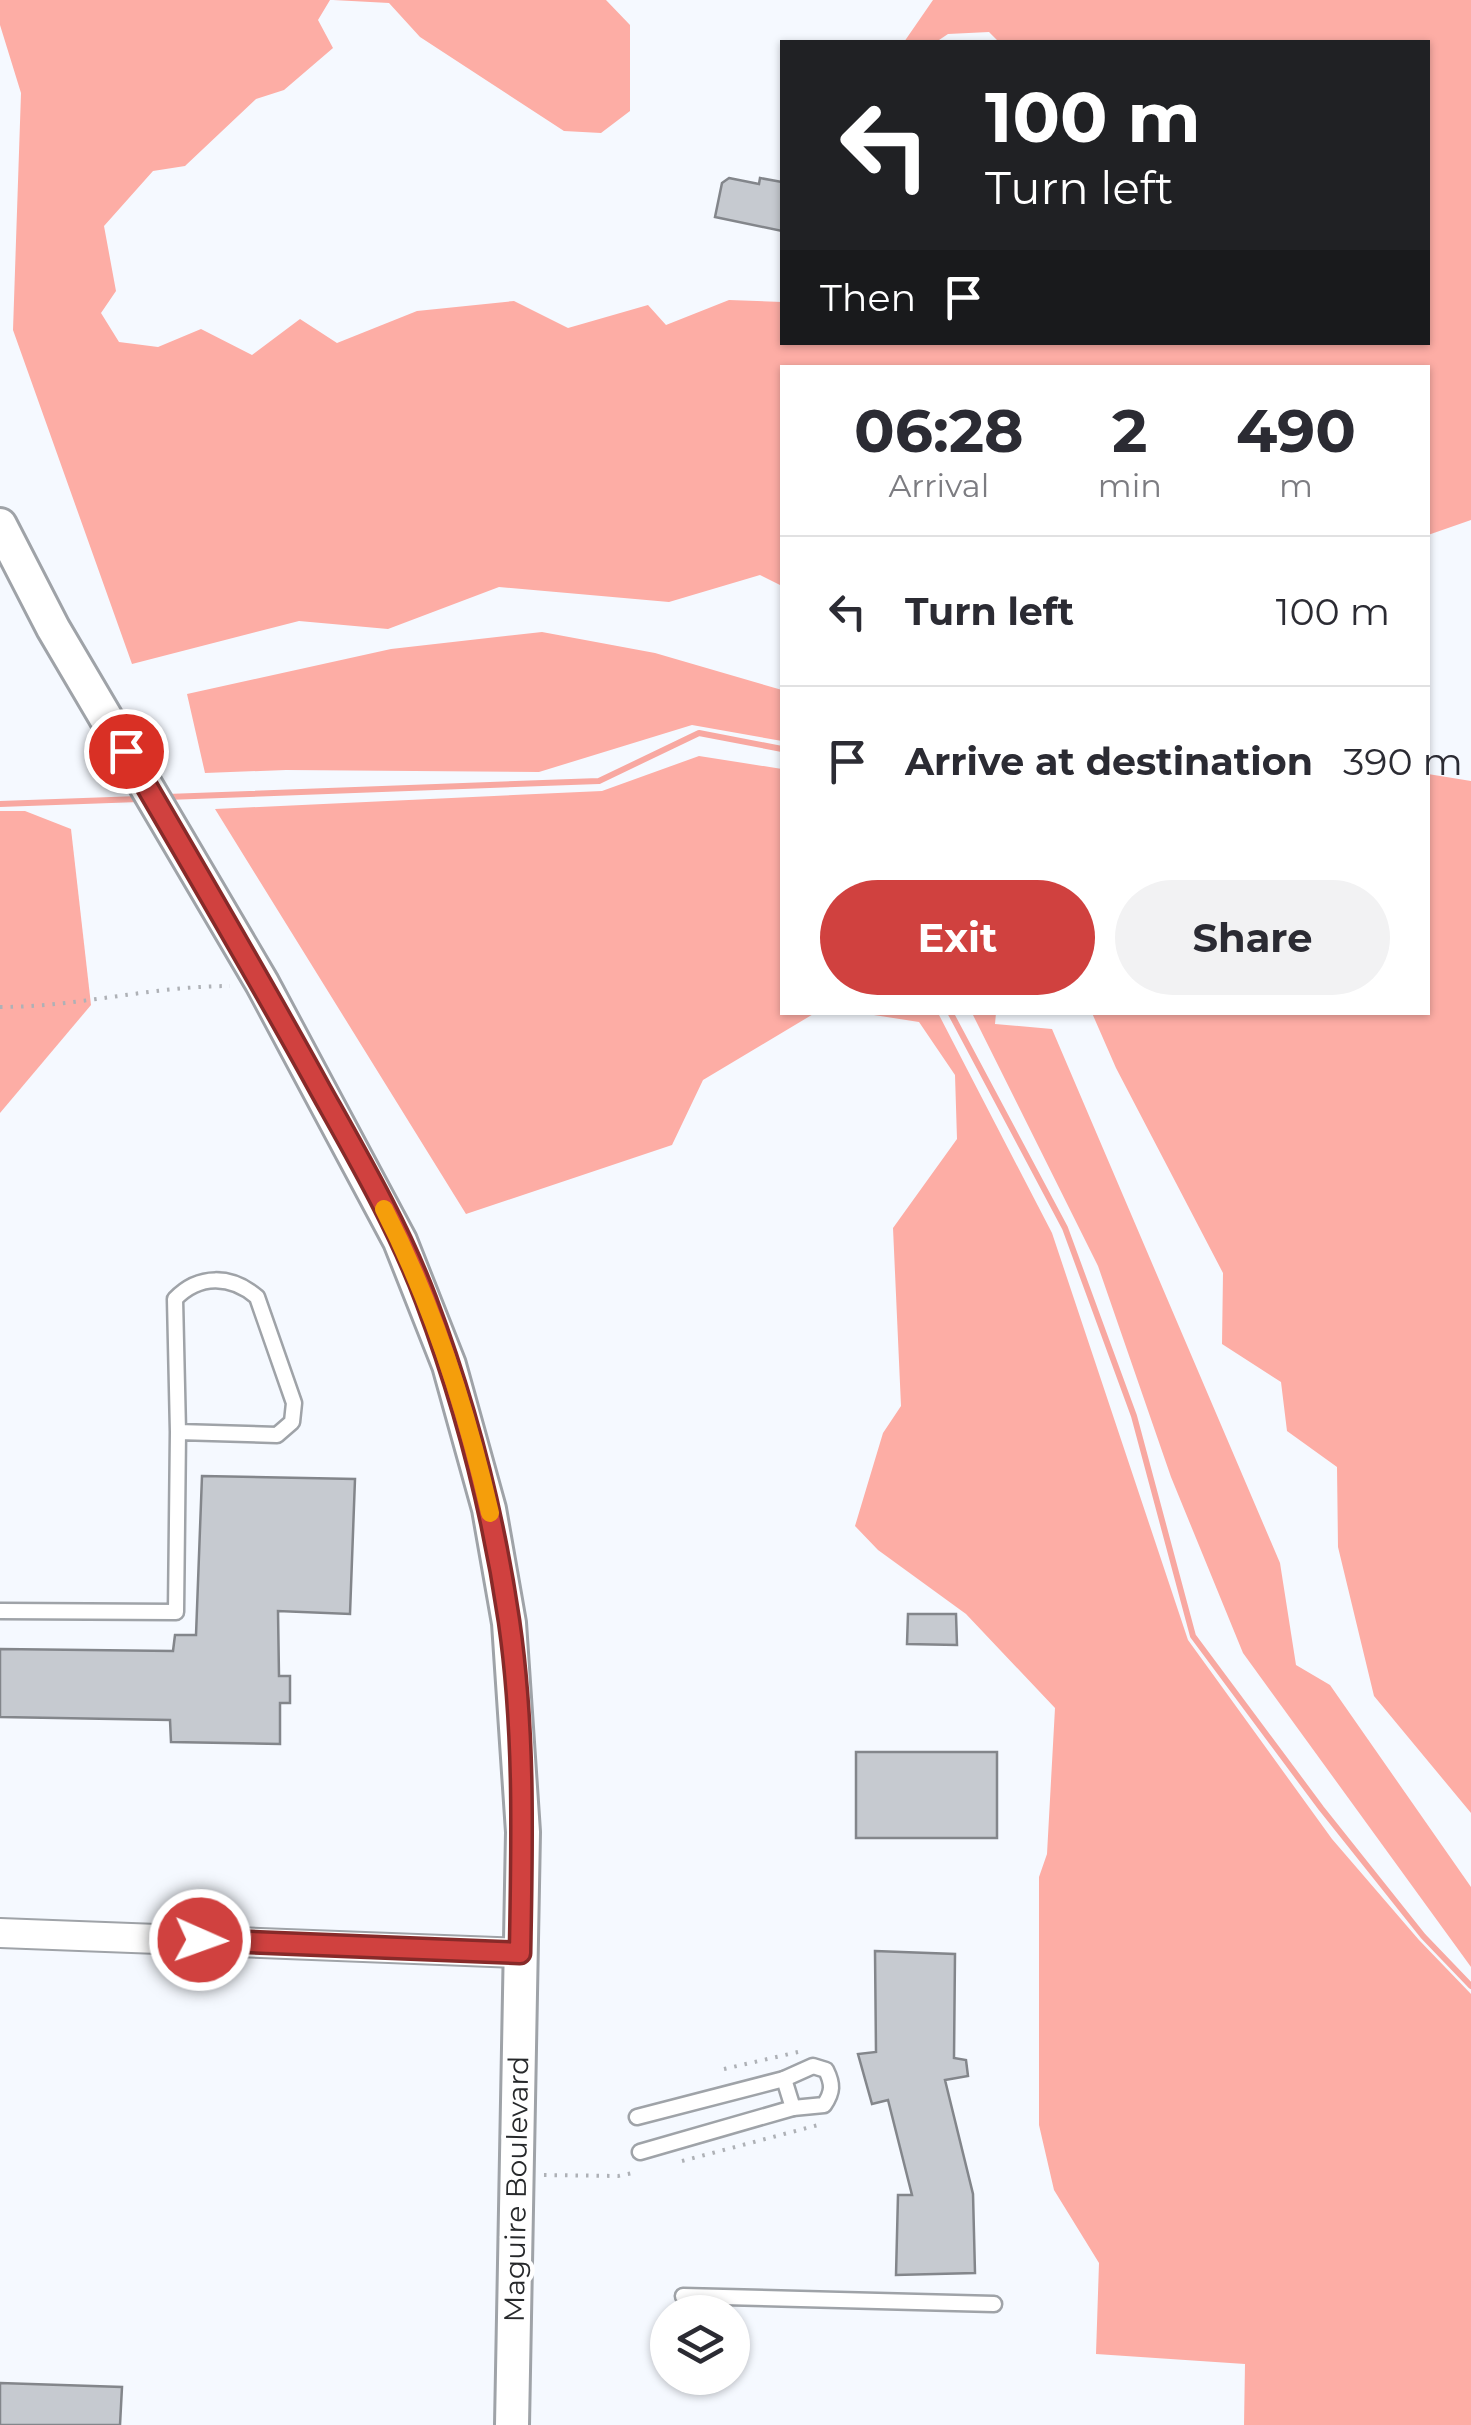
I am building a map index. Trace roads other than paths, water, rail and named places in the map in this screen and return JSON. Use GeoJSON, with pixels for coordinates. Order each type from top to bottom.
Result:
{"type":"FeatureCollection","features":[{"type":"Feature","properties":{"kind":"street","name":"Maguire Boulevard"},"geometry":{"type":"LineString","coordinates":[[0,525],[53,628],[217,905],[371,1183],[425,1296],[450,1365],[489,1509],[510,1623],[522,1816],[512,2425]]}},
{"type":"Feature","properties":{"kind":"street"},"geometry":{"type":"LineString","coordinates":[[0,1933],[520,1953]]}},
{"type":"Feature","properties":{"kind":"lane"},"geometry":{"type":"LineString","coordinates":[[0,1611],[176,1612],[175,1299],[189,1284],[231,1281],[258,1297],[294,1403],[292,1422],[276,1435],[178,1432]]}},
{"type":"Feature","properties":{"kind":"lane"},"geometry":{"type":"LineString","coordinates":[[636,2117],[784,2078],[813,2066],[826,2070],[832,2081],[832,2093],[824,2105],[793,2108],[640,2152]]}},
{"type":"Feature","properties":{"kind":"lane"},"geometry":{"type":"LineString","coordinates":[[784,2078],[793,2108]]}},
{"type":"Feature","properties":{"kind":"lane"},"geometry":{"type":"LineString","coordinates":[[750,2298],[994,2304]]}},
{"type":"Feature","properties":{"kind":"waterway"},"geometry":{"type":"LineString","coordinates":[[167,797],[599,781],[699,733],[780,749]]}},
{"type":"Feature","properties":{"kind":"waterway"},"geometry":{"type":"LineString","coordinates":[[0,804],[139,799]]}},
{"type":"Feature","properties":{"kind":"waterway"},"geometry":{"type":"LineString","coordinates":[[952,1015],[1065,1228],[1134,1416],[1193,1636],[1321,1808],[1423,1936],[1471,1986]]}}]}
